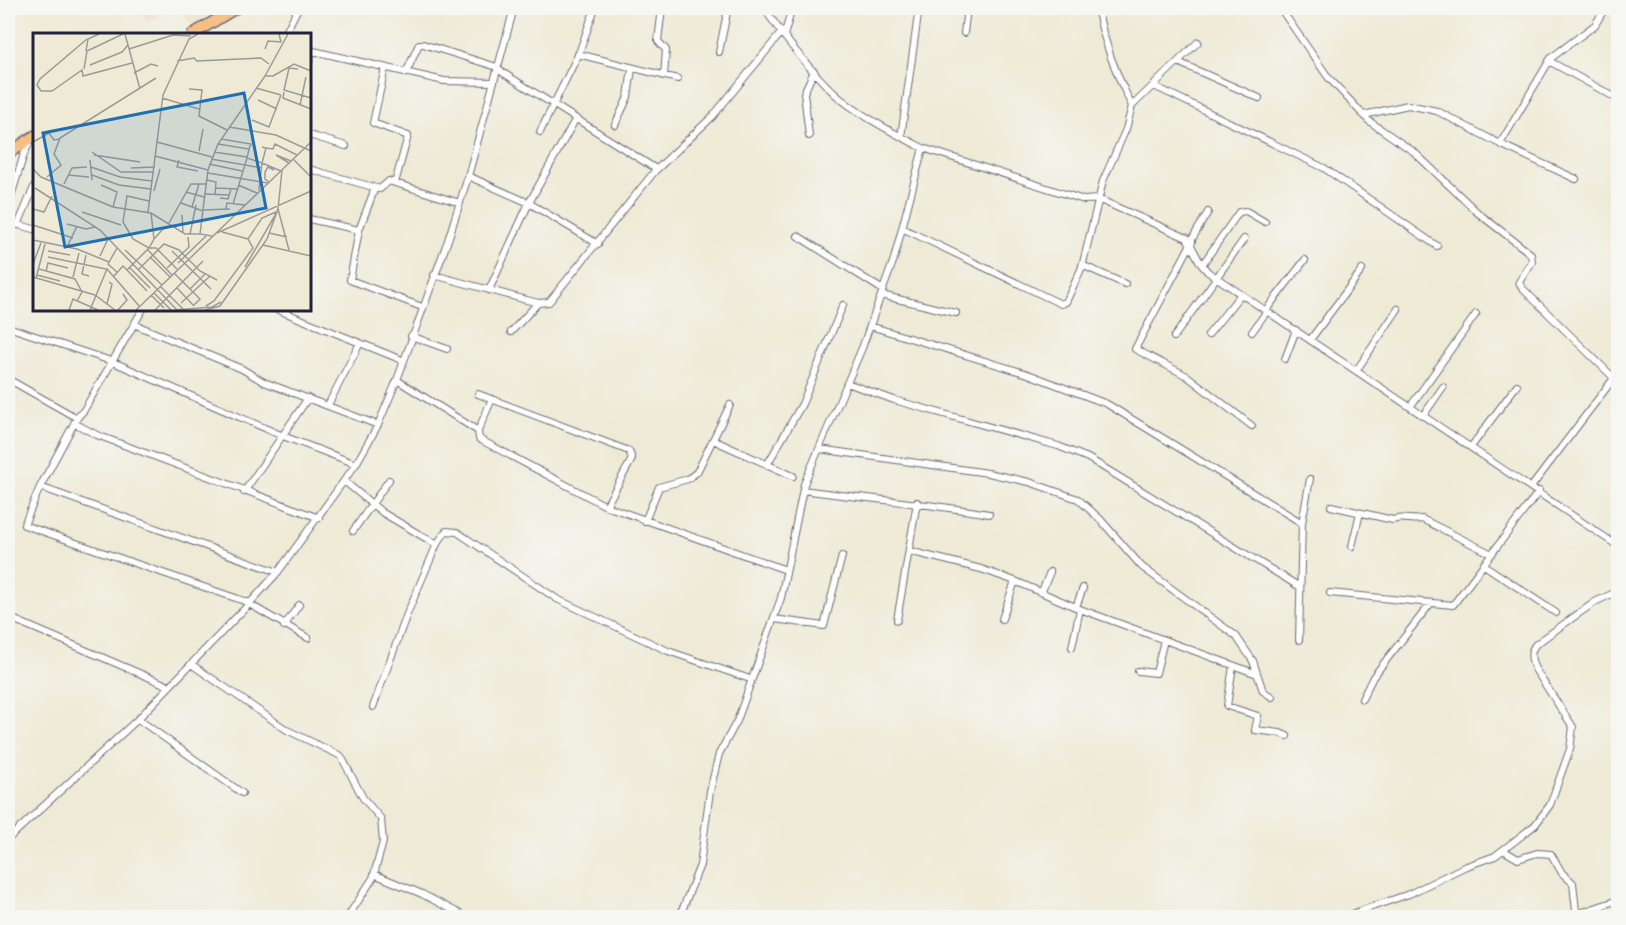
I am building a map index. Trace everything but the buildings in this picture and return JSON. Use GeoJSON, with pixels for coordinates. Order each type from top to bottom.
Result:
{"type":"FeatureCollection","features":[{"type":"Feature","properties":{"kind":"main road"},"geometry":{"type":"LineString","coordinates":[[196,33],[236,8]]}},
{"type":"Feature","properties":{"kind":"main road"},"geometry":{"type":"LineString","coordinates":[[8,154],[33,138]]}},
{"type":"Feature","properties":{"kind":"street"},"geometry":{"type":"LineString","coordinates":[[286,33],[298,8]]}},
{"type":"Feature","properties":{"kind":"street"},"geometry":{"type":"LineString","coordinates":[[8,839],[138,719],[250,603],[278,572],[356,464],[378,425],[397,381],[402,360],[460,202],[514,8]]}},
{"type":"Feature","properties":{"kind":"street"},"geometry":{"type":"LineString","coordinates":[[540,132],[578,54],[595,8]]}},
{"type":"Feature","properties":{"kind":"street"},"geometry":{"type":"LineString","coordinates":[[662,8],[658,41],[666,50],[664,76]]}},
{"type":"Feature","properties":{"kind":"street"},"geometry":{"type":"LineString","coordinates":[[719,52],[728,8]]}},
{"type":"Feature","properties":{"kind":"street"},"geometry":{"type":"LineString","coordinates":[[764,8],[783,35],[837,96],[901,137],[923,148],[1084,200],[1098,199],[1191,242],[1202,265],[1217,277],[1422,416],[1532,486],[1618,546]]}},
{"type":"Feature","properties":{"kind":"street"},"geometry":{"type":"LineString","coordinates":[[434,275],[538,303],[549,302],[656,170],[713,116],[783,35],[792,8]]}},
{"type":"Feature","properties":{"kind":"street"},"geometry":{"type":"LineString","coordinates":[[901,137],[919,8]]}},
{"type":"Feature","properties":{"kind":"street"},"geometry":{"type":"LineString","coordinates":[[964,33],[967,8]]}},
{"type":"Feature","properties":{"kind":"street"},"geometry":{"type":"LineString","coordinates":[[1097,8],[1102,32],[1122,87],[1132,106]]}},
{"type":"Feature","properties":{"kind":"street"},"geometry":{"type":"LineString","coordinates":[[1280,8],[1328,77],[1373,125],[1414,152],[1478,213],[1526,248],[1532,259],[1519,282],[1521,288],[1616,380],[1532,486]]}},
{"type":"Feature","properties":{"kind":"street"},"geometry":{"type":"LineString","coordinates":[[1500,144],[1549,61],[1595,25],[1605,8]]}},
{"type":"Feature","properties":{"kind":"street"},"geometry":{"type":"LineString","coordinates":[[902,228],[1061,304],[1066,302],[1082,265],[1098,199],[1126,129],[1132,106],[1198,42]]}},
{"type":"Feature","properties":{"kind":"street"},"geometry":{"type":"LineString","coordinates":[[406,73],[419,44],[497,68],[656,170]]}},
{"type":"Feature","properties":{"kind":"street"},"geometry":{"type":"LineString","coordinates":[[311,51],[444,81],[494,82]]}},
{"type":"Feature","properties":{"kind":"street"},"geometry":{"type":"LineString","coordinates":[[578,54],[678,79]]}},
{"type":"Feature","properties":{"kind":"street"},"geometry":{"type":"LineString","coordinates":[[1549,61],[1618,99]]}},
{"type":"Feature","properties":{"kind":"street"},"geometry":{"type":"LineString","coordinates":[[1178,62],[1258,98]]}},
{"type":"Feature","properties":{"kind":"street"},"geometry":{"type":"LineString","coordinates":[[385,68],[373,123],[408,136],[395,183]]}},
{"type":"Feature","properties":{"kind":"street"},"geometry":{"type":"LineString","coordinates":[[615,125],[628,97],[632,68]]}},
{"type":"Feature","properties":{"kind":"street"},"geometry":{"type":"LineString","coordinates":[[809,136],[804,93],[814,71]]}},
{"type":"Feature","properties":{"kind":"street"},"geometry":{"type":"LineString","coordinates":[[1154,86],[1324,168],[1437,246]]}},
{"type":"Feature","properties":{"kind":"street"},"geometry":{"type":"LineString","coordinates":[[1364,115],[1408,105],[1429,109],[1448,116],[1500,144],[1575,179]]}},
{"type":"Feature","properties":{"kind":"street"},"geometry":{"type":"LineString","coordinates":[[489,290],[529,203],[575,120]]}},
{"type":"Feature","properties":{"kind":"street"},"geometry":{"type":"LineString","coordinates":[[310,135],[346,146]]}},
{"type":"Feature","properties":{"kind":"street"},"geometry":{"type":"LineString","coordinates":[[8,206],[24,154],[33,139]]}},
{"type":"Feature","properties":{"kind":"street"},"geometry":{"type":"LineString","coordinates":[[679,918],[700,865],[714,769],[723,744],[737,721],[750,679],[774,619],[803,490],[882,292],[923,148]]}},
{"type":"Feature","properties":{"kind":"street"},"geometry":{"type":"LineString","coordinates":[[310,169],[375,188],[383,189],[389,182],[395,183],[460,202]]}},
{"type":"Feature","properties":{"kind":"street"},"geometry":{"type":"LineString","coordinates":[[468,176],[529,203],[598,244]]}},
{"type":"Feature","properties":{"kind":"street"},"geometry":{"type":"LineString","coordinates":[[375,188],[359,230],[350,280],[422,308]]}},
{"type":"Feature","properties":{"kind":"street"},"geometry":{"type":"LineString","coordinates":[[18,225],[33,189]]}},
{"type":"Feature","properties":{"kind":"street"},"geometry":{"type":"LineString","coordinates":[[1202,265],[1239,212],[1246,211],[1265,222]]}},
{"type":"Feature","properties":{"kind":"street"},"geometry":{"type":"LineString","coordinates":[[1208,212],[1135,349],[1187,376],[1252,426]]}},
{"type":"Feature","properties":{"kind":"street"},"geometry":{"type":"LineString","coordinates":[[310,219],[359,230]]}},
{"type":"Feature","properties":{"kind":"street"},"geometry":{"type":"LineString","coordinates":[[8,222],[33,230]]}},
{"type":"Feature","properties":{"kind":"street"},"geometry":{"type":"LineString","coordinates":[[798,236],[882,292],[956,313]]}},
{"type":"Feature","properties":{"kind":"street"},"geometry":{"type":"LineString","coordinates":[[1174,337],[1244,239]]}},
{"type":"Feature","properties":{"kind":"street"},"geometry":{"type":"LineString","coordinates":[[1252,332],[1305,260]]}},
{"type":"Feature","properties":{"kind":"street"},"geometry":{"type":"LineString","coordinates":[[1082,265],[1125,284]]}},
{"type":"Feature","properties":{"kind":"street"},"geometry":{"type":"LineString","coordinates":[[1310,340],[1362,270]]}},
{"type":"Feature","properties":{"kind":"street"},"geometry":{"type":"LineString","coordinates":[[1208,335],[1241,294]]}},
{"type":"Feature","properties":{"kind":"street"},"geometry":{"type":"LineString","coordinates":[[511,332],[538,303]]}},
{"type":"Feature","properties":{"kind":"street"},"geometry":{"type":"LineString","coordinates":[[767,465],[802,404],[843,305]]}},
{"type":"Feature","properties":{"kind":"street"},"geometry":{"type":"LineString","coordinates":[[1356,370],[1398,309]]}},
{"type":"Feature","properties":{"kind":"street"},"geometry":{"type":"LineString","coordinates":[[143,310],[136,325],[75,421],[40,487],[24,525],[250,603],[284,626],[308,638]]}},
{"type":"Feature","properties":{"kind":"street"},"geometry":{"type":"LineString","coordinates":[[278,310],[402,360]]}},
{"type":"Feature","properties":{"kind":"street"},"geometry":{"type":"LineString","coordinates":[[1410,407],[1476,314]]}},
{"type":"Feature","properties":{"kind":"street"},"geometry":{"type":"LineString","coordinates":[[136,325],[242,369],[264,382],[378,425]]}},
{"type":"Feature","properties":{"kind":"street"},"geometry":{"type":"LineString","coordinates":[[870,326],[1028,374],[1107,404],[1302,523]]}},
{"type":"Feature","properties":{"kind":"street"},"geometry":{"type":"LineString","coordinates":[[8,327],[111,361],[283,436],[356,464]]}},
{"type":"Feature","properties":{"kind":"street"},"geometry":{"type":"LineString","coordinates":[[1285,359],[1296,330]]}},
{"type":"Feature","properties":{"kind":"street"},"geometry":{"type":"LineString","coordinates":[[411,336],[447,349]]}},
{"type":"Feature","properties":{"kind":"street"},"geometry":{"type":"LineString","coordinates":[[328,405],[360,343]]}},
{"type":"Feature","properties":{"kind":"street"},"geometry":{"type":"LineString","coordinates":[[8,379],[97,435],[244,492],[319,518]]}},
{"type":"Feature","properties":{"kind":"street"},"geometry":{"type":"LineString","coordinates":[[397,381],[478,431]]}},
{"type":"Feature","properties":{"kind":"street"},"geometry":{"type":"LineString","coordinates":[[847,383],[902,403],[1058,446],[1088,458],[1300,587]]}},
{"type":"Feature","properties":{"kind":"street"},"geometry":{"type":"LineString","coordinates":[[1471,447],[1517,385]]}},
{"type":"Feature","properties":{"kind":"street"},"geometry":{"type":"LineString","coordinates":[[1422,416],[1443,387]]}},
{"type":"Feature","properties":{"kind":"street"},"geometry":{"type":"LineString","coordinates":[[478,394],[629,451],[632,459],[606,506]]}},
{"type":"Feature","properties":{"kind":"street"},"geometry":{"type":"LineString","coordinates":[[244,492],[308,398]]}},
{"type":"Feature","properties":{"kind":"street"},"geometry":{"type":"LineString","coordinates":[[492,399],[478,431],[479,439],[606,506],[786,570]]}},
{"type":"Feature","properties":{"kind":"street"},"geometry":{"type":"LineString","coordinates":[[645,521],[659,487],[693,477],[730,405]]}},
{"type":"Feature","properties":{"kind":"street"},"geometry":{"type":"LineString","coordinates":[[713,440],[793,476]]}},
{"type":"Feature","properties":{"kind":"street"},"geometry":{"type":"LineString","coordinates":[[819,449],[988,473],[1029,482],[1078,499],[1143,567],[1236,636],[1253,661],[1263,691],[1272,697]]}},
{"type":"Feature","properties":{"kind":"street"},"geometry":{"type":"LineString","coordinates":[[1299,640],[1302,523],[1310,479]]}},
{"type":"Feature","properties":{"kind":"street"},"geometry":{"type":"LineString","coordinates":[[344,480],[372,504],[437,544]]}},
{"type":"Feature","properties":{"kind":"street"},"geometry":{"type":"LineString","coordinates":[[353,531],[389,480]]}},
{"type":"Feature","properties":{"kind":"street"},"geometry":{"type":"LineString","coordinates":[[40,487],[278,572]]}},
{"type":"Feature","properties":{"kind":"street"},"geometry":{"type":"LineString","coordinates":[[803,490],[870,499],[917,502],[989,514]]}},
{"type":"Feature","properties":{"kind":"street"},"geometry":{"type":"LineString","coordinates":[[1330,593],[1431,603],[1456,603],[1539,491]]}},
{"type":"Feature","properties":{"kind":"street"},"geometry":{"type":"LineString","coordinates":[[897,620],[917,502]]}},
{"type":"Feature","properties":{"kind":"street"},"geometry":{"type":"LineString","coordinates":[[1330,506],[1393,520],[1401,516],[1414,520],[1422,519],[1492,554]]}},
{"type":"Feature","properties":{"kind":"street"},"geometry":{"type":"LineString","coordinates":[[1352,546],[1360,513]]}},
{"type":"Feature","properties":{"kind":"street"},"geometry":{"type":"LineString","coordinates":[[373,707],[407,614],[437,544],[446,531],[457,532],[556,599],[660,647],[750,679]]}},
{"type":"Feature","properties":{"kind":"street"},"geometry":{"type":"LineString","coordinates":[[909,551],[981,569],[1015,581],[1078,608],[1257,674]]}},
{"type":"Feature","properties":{"kind":"street"},"geometry":{"type":"LineString","coordinates":[[774,619],[824,626],[842,556]]}},
{"type":"Feature","properties":{"kind":"street"},"geometry":{"type":"LineString","coordinates":[[1484,565],[1556,613]]}},
{"type":"Feature","properties":{"kind":"street"},"geometry":{"type":"LineString","coordinates":[[1042,591],[1050,572]]}},
{"type":"Feature","properties":{"kind":"street"},"geometry":{"type":"LineString","coordinates":[[1002,619],[1015,581]]}},
{"type":"Feature","properties":{"kind":"street"},"geometry":{"type":"LineString","coordinates":[[1072,647],[1083,588]]}},
{"type":"Feature","properties":{"kind":"street"},"geometry":{"type":"LineString","coordinates":[[1340,918],[1409,894],[1464,867],[1495,856],[1534,825],[1550,805],[1558,789],[1573,727],[1557,699],[1535,669],[1531,660],[1532,650],[1541,640],[1589,606],[1618,591]]}},
{"type":"Feature","properties":{"kind":"street"},"geometry":{"type":"LineString","coordinates":[[1362,699],[1373,677],[1431,603]]}},
{"type":"Feature","properties":{"kind":"street"},"geometry":{"type":"LineString","coordinates":[[284,626],[299,605]]}},
{"type":"Feature","properties":{"kind":"street"},"geometry":{"type":"LineString","coordinates":[[8,617],[169,686]]}},
{"type":"Feature","properties":{"kind":"street"},"geometry":{"type":"LineString","coordinates":[[1138,671],[1156,673],[1164,640]]}},
{"type":"Feature","properties":{"kind":"street"},"geometry":{"type":"LineString","coordinates":[[191,664],[288,730],[341,756],[363,798],[383,824],[383,842],[374,874],[346,918]]}},
{"type":"Feature","properties":{"kind":"street"},"geometry":{"type":"LineString","coordinates":[[1233,666],[1227,706],[1258,716],[1254,728],[1259,733],[1277,732],[1287,736]]}},
{"type":"Feature","properties":{"kind":"street"},"geometry":{"type":"LineString","coordinates":[[138,719],[242,793]]}},
{"type":"Feature","properties":{"kind":"street"},"geometry":{"type":"LineString","coordinates":[[1503,850],[1518,859],[1537,853],[1551,854],[1562,873],[1573,883],[1576,911],[1580,913],[1618,900]]}},
{"type":"Feature","properties":{"kind":"street"},"geometry":{"type":"LineString","coordinates":[[374,874],[422,894],[468,918]]}},
{"type":"Feature","properties":{"kind":"shaded area"},"geometry":{"type":"Polygon","coordinates":[[[138,8],[173,8],[147,22],[138,8]]]}},
{"type":"Feature","properties":{"kind":"shaded area"},"geometry":{"type":"Polygon","coordinates":[[[179,8],[221,8],[191,26],[179,8]]]}}]}
